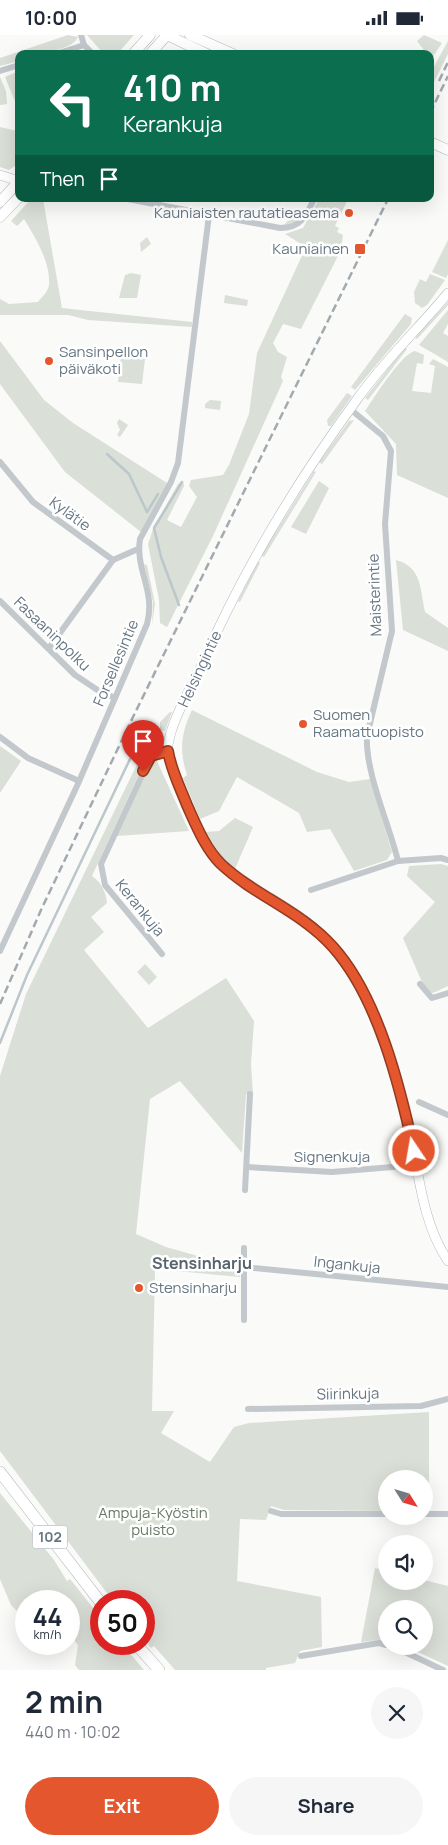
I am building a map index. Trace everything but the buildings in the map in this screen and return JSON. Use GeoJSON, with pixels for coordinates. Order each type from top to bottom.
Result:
{"type":"FeatureCollection","features":[{"type":"Feature","properties":{"kind":"highway","name":"102"},"geometry":{"type":"LineString","coordinates":[[0,1472],[91,1590]]}},
{"type":"Feature","properties":{"kind":"highway"},"geometry":{"type":"LineString","coordinates":[[146,1655],[159,1669]]}},
{"type":"Feature","properties":{"kind":"main road"},"geometry":{"type":"LineString","coordinates":[[137,50],[150,35]]}},
{"type":"Feature","properties":{"kind":"main road"},"geometry":{"type":"LineString","coordinates":[[154,50],[167,35],[199,50]]}},
{"type":"Feature","properties":{"kind":"main road"},"geometry":{"type":"LineString","coordinates":[[190,35],[224,50]]}},
{"type":"Feature","properties":{"kind":"main road"},"geometry":{"type":"LineString","coordinates":[[434,144],[448,150]]}},
{"type":"Feature","properties":{"kind":"main road"},"geometry":{"type":"LineString","coordinates":[[0,175],[15,180]]}},
{"type":"Feature","properties":{"kind":"main road"},"geometry":{"type":"LineString","coordinates":[[0,203],[15,186]]}},
{"type":"Feature","properties":{"kind":"main road"},"geometry":{"type":"LineString","coordinates":[[0,217],[15,201]]}},
{"type":"Feature","properties":{"kind":"main road","name":"Helsingintie"},"geometry":{"type":"LineString","coordinates":[[448,293],[374,377],[285,505],[235,594],[183,703],[170,735],[168,751],[174,774],[195,823],[220,863],[307,922],[335,949],[364,996],[395,1072],[417,1165],[426,1215],[448,1261]]}},
{"type":"Feature","properties":{"kind":"street"},"geometry":{"type":"LineString","coordinates":[[81,35],[84,45],[89,50]]}},
{"type":"Feature","properties":{"kind":"street"},"geometry":{"type":"LineString","coordinates":[[68,50],[84,45]]}},
{"type":"Feature","properties":{"kind":"street"},"geometry":{"type":"LineString","coordinates":[[0,71],[15,66]]}},
{"type":"Feature","properties":{"kind":"street"},"geometry":{"type":"LineString","coordinates":[[143,202],[269,227],[290,228],[301,223],[312,202]]}},
{"type":"Feature","properties":{"kind":"street"},"geometry":{"type":"LineString","coordinates":[[49,648],[113,560],[138,549],[140,539],[171,482],[178,463],[210,215]]}},
{"type":"Feature","properties":{"kind":"street","name":"Maisterintie"},"geometry":{"type":"LineString","coordinates":[[350,409],[383,436],[391,451],[384,524],[392,631],[366,746],[398,861]]}},
{"type":"Feature","properties":{"kind":"street","name":"Kylätie"},"geometry":{"type":"LineString","coordinates":[[0,462],[33,502],[113,560]]}},
{"type":"Feature","properties":{"kind":"street","name":"Forsellesintie"},"geometry":{"type":"LineString","coordinates":[[0,951],[79,781],[147,624],[151,612],[151,603],[138,549]]}},
{"type":"Feature","properties":{"kind":"street","name":"Fasaaninpolku"},"geometry":{"type":"LineString","coordinates":[[0,601],[75,675],[99,691],[115,698]]}},
{"type":"Feature","properties":{"kind":"street"},"geometry":{"type":"LineString","coordinates":[[0,737],[28,758],[79,781]]}},
{"type":"Feature","properties":{"kind":"street","name":"Kerankuja"},"geometry":{"type":"LineString","coordinates":[[162,954],[105,885],[101,864],[151,756],[168,751]]}},
{"type":"Feature","properties":{"kind":"street"},"geometry":{"type":"LineString","coordinates":[[311,890],[398,861],[441,858],[448,860]]}},
{"type":"Feature","properties":{"kind":"street"},"geometry":{"type":"LineString","coordinates":[[420,984],[432,998],[448,993]]}},
{"type":"Feature","properties":{"kind":"street"},"geometry":{"type":"LineString","coordinates":[[246,1190],[250,1094]]}},
{"type":"Feature","properties":{"kind":"street"},"geometry":{"type":"LineString","coordinates":[[419,1102],[448,1115]]}},
{"type":"Feature","properties":{"kind":"street","name":"Signenkuja"},"geometry":{"type":"LineString","coordinates":[[247,1167],[332,1172],[417,1165]]}},
{"type":"Feature","properties":{"kind":"street"},"geometry":{"type":"LineString","coordinates":[[244,1248],[244,1321]]}},
{"type":"Feature","properties":{"kind":"street","name":"Ingankuja"},"geometry":{"type":"LineString","coordinates":[[244,1267],[448,1287]]}},
{"type":"Feature","properties":{"kind":"street","name":"Siirinkuja"},"geometry":{"type":"LineString","coordinates":[[248,1409],[421,1405],[448,1399]]}},
{"type":"Feature","properties":{"kind":"street"},"geometry":{"type":"LineString","coordinates":[[271,1511],[281,1514],[378,1514]]}},
{"type":"Feature","properties":{"kind":"street"},"geometry":{"type":"LineString","coordinates":[[433,1514],[448,1514]]}},
{"type":"Feature","properties":{"kind":"street"},"geometry":{"type":"LineString","coordinates":[[301,1656],[378,1643]]}},
{"type":"Feature","properties":{"kind":"street"},"geometry":{"type":"LineString","coordinates":[[411,1655],[443,1670]]}},
{"type":"Feature","properties":{"kind":"green space"},"geometry":{"type":"Polygon","coordinates":[[[68,35],[78,37],[68,46],[60,49],[24,50],[68,35]]]}},
{"type":"Feature","properties":{"kind":"green space"},"geometry":{"type":"Polygon","coordinates":[[[87,35],[134,35],[121,50],[100,50],[87,35]]]}},
{"type":"Feature","properties":{"kind":"green space"},"geometry":{"type":"Polygon","coordinates":[[[424,35],[442,43],[434,55],[434,50],[424,50],[417,41],[424,35]]]}},
{"type":"Feature","properties":{"kind":"green space"},"geometry":{"type":"Polygon","coordinates":[[[448,41],[448,54],[434,82],[434,67],[448,41]]]}},
{"type":"Feature","properties":{"kind":"green space"},"geometry":{"type":"Polygon","coordinates":[[[15,53],[15,62],[0,66],[0,58],[15,53]]]}},
{"type":"Feature","properties":{"kind":"green space"},"geometry":{"type":"Polygon","coordinates":[[[15,73],[15,101],[5,77],[15,73]]]}},
{"type":"Feature","properties":{"kind":"green space"},"geometry":{"type":"Polygon","coordinates":[[[0,77],[6,91],[7,104],[0,105],[0,77]]]}},
{"type":"Feature","properties":{"kind":"green space"},"geometry":{"type":"Polygon","coordinates":[[[0,127],[15,131],[15,166],[9,170],[0,167],[0,127]]]}},
{"type":"Feature","properties":{"kind":"green space"},"geometry":{"type":"Polygon","coordinates":[[[28,202],[44,202],[62,308],[192,322],[192,327],[88,320],[68,315],[0,315],[0,299],[9,304],[38,302],[45,294],[49,285],[45,259],[33,234],[24,219],[17,226],[11,221],[28,202]]]}},
{"type":"Feature","properties":{"kind":"green space"},"geometry":{"type":"Polygon","coordinates":[[[317,202],[347,202],[335,226],[339,228],[337,232],[343,235],[341,250],[301,329],[283,324],[273,343],[278,352],[287,357],[281,377],[283,381],[213,536],[167,627],[160,623],[159,600],[148,544],[153,529],[178,484],[183,481],[184,486],[167,520],[181,527],[197,497],[189,486],[191,480],[223,475],[229,465],[249,414],[257,353],[306,247],[285,234],[303,228],[317,202]]]}},
{"type":"Feature","properties":{"kind":"green space"},"geometry":{"type":"Polygon","coordinates":[[[299,209],[303,211],[297,221],[284,225],[299,209]]]}},
{"type":"Feature","properties":{"kind":"green space"},"geometry":{"type":"Polygon","coordinates":[[[147,237],[151,244],[141,252],[140,243],[147,237]]]}},
{"type":"Feature","properties":{"kind":"green space"},"geometry":{"type":"Polygon","coordinates":[[[448,240],[448,274],[446,278],[432,272],[448,240]]]}},
{"type":"Feature","properties":{"kind":"green space"},"geometry":{"type":"Polygon","coordinates":[[[131,273],[141,275],[137,298],[119,298],[125,275],[131,273]]]}},
{"type":"Feature","properties":{"kind":"green space"},"geometry":{"type":"Polygon","coordinates":[[[430,274],[445,280],[427,305],[422,308],[415,303],[414,292],[420,279],[426,282],[430,274]]]}},
{"type":"Feature","properties":{"kind":"green space"},"geometry":{"type":"Polygon","coordinates":[[[225,295],[248,300],[247,306],[224,303],[225,295]]]}},
{"type":"Feature","properties":{"kind":"green space"},"geometry":{"type":"Polygon","coordinates":[[[448,302],[448,305],[417,339],[415,337],[448,302]]]}},
{"type":"Feature","properties":{"kind":"green space"},"geometry":{"type":"Polygon","coordinates":[[[448,310],[448,324],[443,333],[448,336],[448,362],[419,345],[448,310]]]}},
{"type":"Feature","properties":{"kind":"green space"},"geometry":{"type":"Polygon","coordinates":[[[405,314],[412,318],[411,324],[355,390],[351,387],[405,314]]]}},
{"type":"Feature","properties":{"kind":"green space"},"geometry":{"type":"Polygon","coordinates":[[[0,341],[44,400],[73,423],[167,483],[141,532],[65,472],[0,384],[0,341]]]}},
{"type":"Feature","properties":{"kind":"green space"},"geometry":{"type":"Polygon","coordinates":[[[405,347],[407,349],[368,400],[365,398],[405,347]]]}},
{"type":"Feature","properties":{"kind":"green space"},"geometry":{"type":"Polygon","coordinates":[[[122,348],[146,351],[142,384],[118,382],[122,348]]]}},
{"type":"Feature","properties":{"kind":"green space"},"geometry":{"type":"Polygon","coordinates":[[[415,351],[424,355],[423,364],[417,363],[412,391],[431,393],[435,366],[429,364],[433,359],[448,367],[448,498],[397,475],[396,444],[365,411],[395,368],[409,354],[415,351]]]}},
{"type":"Feature","properties":{"kind":"green space"},"geometry":{"type":"Polygon","coordinates":[[[347,393],[352,396],[331,426],[328,426],[327,420],[347,393]]]}},
{"type":"Feature","properties":{"kind":"green space"},"geometry":{"type":"Polygon","coordinates":[[[210,400],[221,401],[220,410],[205,408],[205,404],[210,400]]]}},
{"type":"Feature","properties":{"kind":"green space"},"geometry":{"type":"Polygon","coordinates":[[[119,419],[128,425],[120,437],[117,435],[120,430],[117,423],[119,419]]]}},
{"type":"Feature","properties":{"kind":"green space"},"geometry":{"type":"Polygon","coordinates":[[[354,420],[322,464],[319,462],[349,421],[354,420]]]}},
{"type":"Feature","properties":{"kind":"green space"},"geometry":{"type":"Polygon","coordinates":[[[314,471],[316,472],[264,557],[261,555],[314,471]]]}},
{"type":"Feature","properties":{"kind":"green space"},"geometry":{"type":"Polygon","coordinates":[[[319,481],[329,488],[306,534],[291,527],[319,481]]]}},
{"type":"Feature","properties":{"kind":"green space"},"geometry":{"type":"Polygon","coordinates":[[[396,560],[405,563],[415,573],[425,612],[448,628],[448,651],[403,630],[396,560]]]}},
{"type":"Feature","properties":{"kind":"green space"},"geometry":{"type":"Polygon","coordinates":[[[258,561],[260,563],[240,602],[238,601],[258,561]]]}},
{"type":"Feature","properties":{"kind":"green space"},"geometry":{"type":"Polygon","coordinates":[[[144,564],[147,565],[155,604],[152,625],[153,602],[144,564]]]}},
{"type":"Feature","properties":{"kind":"green space"},"geometry":{"type":"Polygon","coordinates":[[[192,710],[317,772],[349,782],[370,779],[392,852],[387,860],[354,871],[330,829],[307,832],[299,813],[237,777],[219,811],[200,819],[183,778],[187,775],[182,750],[183,734],[192,710]]]}},
{"type":"Feature","properties":{"kind":"green space"},"geometry":{"type":"Polygon","coordinates":[[[172,712],[165,731],[160,730],[160,722],[172,712]]]}},
{"type":"Feature","properties":{"kind":"green space"},"geometry":{"type":"Polygon","coordinates":[[[0,746],[21,761],[0,793],[0,746]]]}},
{"type":"Feature","properties":{"kind":"green space","name":"Ampuja-Kyöstin puisto"},"geometry":{"type":"Polygon","coordinates":[[[140,758],[146,759],[92,876],[102,888],[107,903],[91,917],[104,932],[84,950],[148,1028],[226,978],[254,1021],[251,1064],[253,1094],[246,1094],[242,1153],[180,1081],[150,1099],[136,1234],[166,1247],[240,1268],[240,1277],[155,1269],[152,1411],[174,1411],[161,1433],[210,1462],[234,1427],[249,1423],[429,1412],[429,1470],[378,1470],[378,1511],[284,1510],[271,1506],[266,1520],[240,1519],[237,1581],[321,1597],[322,1647],[300,1651],[295,1663],[266,1668],[266,1670],[175,1670],[155,1647],[155,1590],[105,1590],[0,1451],[0,1076],[26,994],[140,758]]]}},
{"type":"Feature","properties":{"kind":"green space"},"geometry":{"type":"Polygon","coordinates":[[[156,759],[189,831],[116,836],[152,760],[156,759]]]}},
{"type":"Feature","properties":{"kind":"green space"},"geometry":{"type":"Polygon","coordinates":[[[235,818],[253,827],[235,869],[219,853],[205,832],[219,831],[235,818]]]}},
{"type":"Feature","properties":{"kind":"green space"},"geometry":{"type":"Polygon","coordinates":[[[441,864],[448,866],[448,986],[433,993],[425,989],[403,938],[435,902],[407,876],[409,866],[441,864]]]}},
{"type":"Feature","properties":{"kind":"green space"},"geometry":{"type":"Polygon","coordinates":[[[145,964],[157,977],[149,985],[137,972],[145,964]]]}},
{"type":"Feature","properties":{"kind":"green space"},"geometry":{"type":"Polygon","coordinates":[[[0,1493],[54,1560],[67,1581],[70,1579],[79,1590],[15,1590],[15,1609],[11,1605],[0,1579],[0,1493]]]}},
{"type":"Feature","properties":{"kind":"green space"},"geometry":{"type":"Polygon","coordinates":[[[375,1568],[378,1569],[378,1590],[433,1590],[433,1582],[448,1586],[448,1666],[424,1655],[433,1655],[433,1600],[378,1600],[378,1640],[361,1642],[375,1568]]]}},
{"type":"Feature","properties":{"kind":"green space"},"geometry":{"type":"Polygon","coordinates":[[[80,1592],[90,1604],[90,1655],[131,1655],[144,1670],[79,1670],[75,1665],[76,1655],[80,1655],[80,1592]]]}},
{"type":"Feature","properties":{"kind":"waterway"},"geometry":{"type":"LineString","coordinates":[[107,454],[129,474],[147,512]]}},
{"type":"Feature","properties":{"kind":"waterway"},"geometry":{"type":"LineString","coordinates":[[179,605],[161,557],[154,528],[182,482]]}},
{"type":"Feature","properties":{"kind":"waterway"},"geometry":{"type":"LineString","coordinates":[[147,512],[158,494]]}},
{"type":"Feature","properties":{"kind":"waterway"},"geometry":{"type":"LineString","coordinates":[[0,1043],[27,975],[130,759]]}},
{"type":"Feature","properties":{"kind":"railway"},"geometry":{"type":"LineString","coordinates":[[439,81],[448,62]]}},
{"type":"Feature","properties":{"kind":"railway"},"geometry":{"type":"LineString","coordinates":[[434,105],[448,76]]}},
{"type":"Feature","properties":{"kind":"railway"},"geometry":{"type":"LineString","coordinates":[[0,1004],[41,910],[131,721],[387,202]]}},
{"type":"Feature","properties":{"kind":"place","name":"Kauniaisten rautatieasema"},"geometry":{"type":"Point","coordinates":[349,213]}},
{"type":"Feature","properties":{"kind":"place","name":"Kauniainen"},"geometry":{"type":"Point","coordinates":[360,249]}},
{"type":"Feature","properties":{"kind":"place","name":"Sansinpellon päiväkoti"},"geometry":{"type":"Point","coordinates":[49,361]}},
{"type":"Feature","properties":{"kind":"place","name":"Suomen Raamattuopisto"},"geometry":{"type":"Point","coordinates":[303,724]}},
{"type":"Feature","properties":{"kind":"place","name":"Stensinharju"},"geometry":{"type":"Point","coordinates":[139,1288]}},
{"type":"Feature","properties":{"kind":"district","name":"Stensinharju"},"geometry":{"type":"Point","coordinates":[202,1263]}},
{"type":"Feature","properties":{"kind":"route"},"geometry":{"type":"LineString","coordinates":[[143,771],[151,756],[168,751],[174,774],[195,823],[202,838],[220,863],[232,873],[307,922],[335,949],[346,964],[364,996],[395,1072],[414,1151]]}}]}
